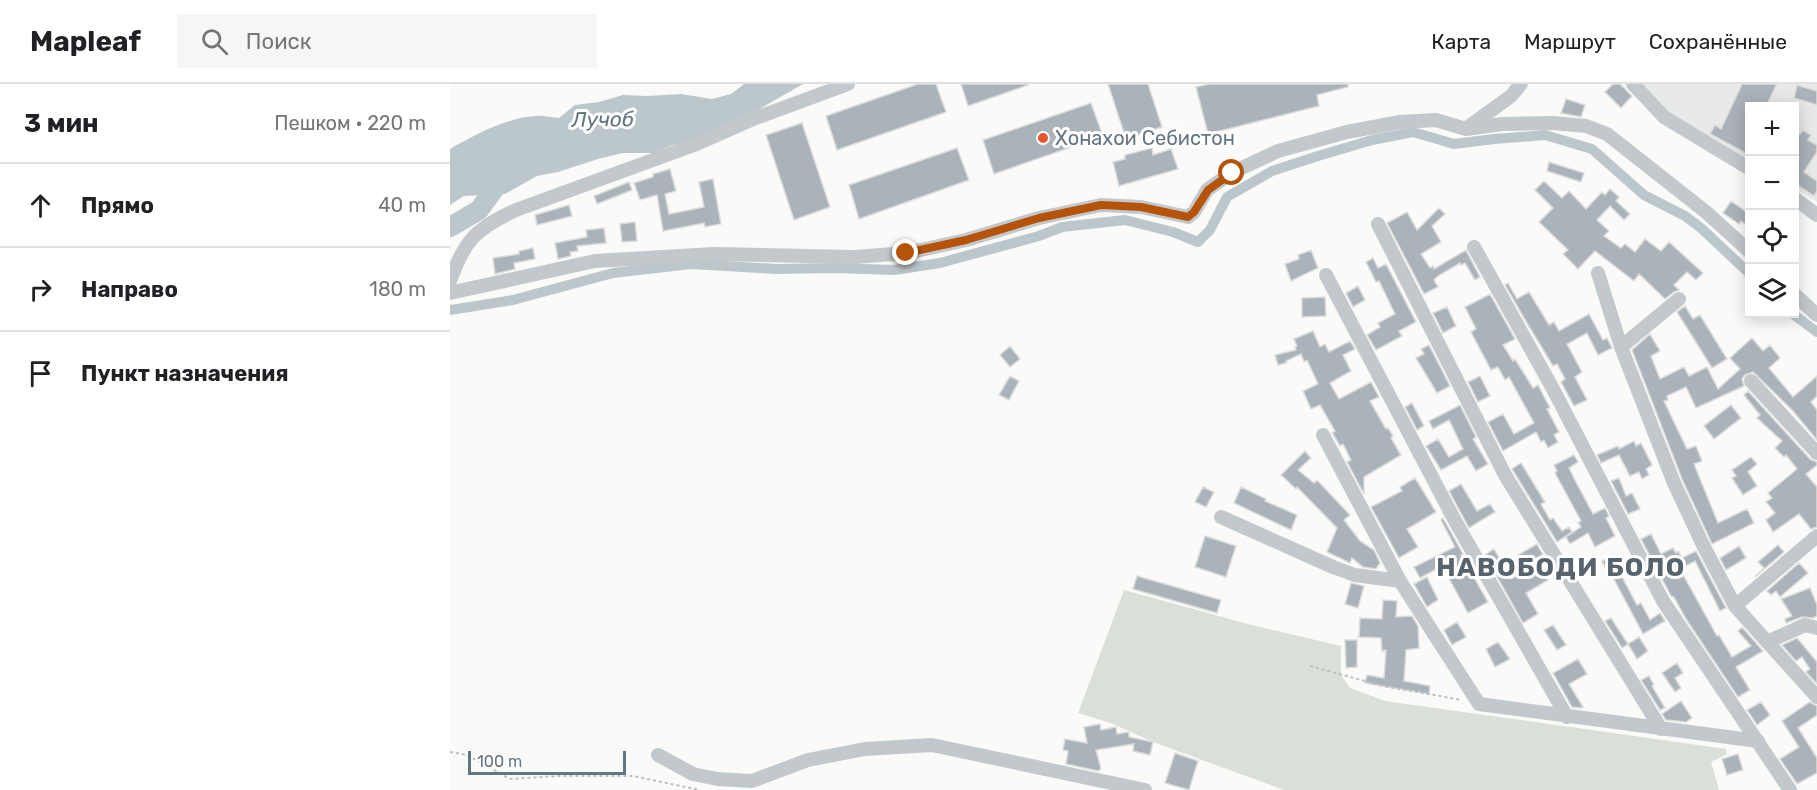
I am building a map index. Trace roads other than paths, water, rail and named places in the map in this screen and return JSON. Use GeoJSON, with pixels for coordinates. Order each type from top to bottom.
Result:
{"type":"FeatureCollection","features":[{"type":"Feature","properties":{"kind":"street"},"geometry":{"type":"LineString","coordinates":[[450,281],[456,265],[473,236],[490,222],[516,210],[694,145],[753,118],[848,84]]}},
{"type":"Feature","properties":{"kind":"street"},"geometry":{"type":"LineString","coordinates":[[1466,129],[1511,96],[1521,84]]}},
{"type":"Feature","properties":{"kind":"street"},"geometry":{"type":"LineString","coordinates":[[1633,84],[1664,117],[1745,167]]}},
{"type":"Feature","properties":{"kind":"street"},"geometry":{"type":"LineString","coordinates":[[450,292],[595,261],[714,254],[855,257],[906,253],[966,240],[1039,218],[1101,205],[1141,207],[1188,217],[1194,212],[1208,190],[1218,181],[1278,151],[1347,132],[1400,122],[1436,120],[1466,129],[1502,124],[1553,123],[1586,126],[1606,134],[1706,212],[1745,248]]}},
{"type":"Feature","properties":{"kind":"street"},"geometry":{"type":"LineString","coordinates":[[1799,202],[1817,215]]}},
{"type":"Feature","properties":{"kind":"street"},"geometry":{"type":"LineString","coordinates":[[1378,224],[1505,475],[1661,729]]}},
{"type":"Feature","properties":{"kind":"street"},"geometry":{"type":"LineString","coordinates":[[1474,247],[1553,389],[1663,601],[1790,790]]}},
{"type":"Feature","properties":{"kind":"street"},"geometry":{"type":"LineString","coordinates":[[1598,273],[1621,347],[1674,483],[1703,545],[1735,606],[1817,697]]}},
{"type":"Feature","properties":{"kind":"street"},"geometry":{"type":"LineString","coordinates":[[1326,275],[1454,519],[1567,717]]}},
{"type":"Feature","properties":{"kind":"street"},"geometry":{"type":"LineString","coordinates":[[1621,347],[1679,299]]}},
{"type":"Feature","properties":{"kind":"street"},"geometry":{"type":"LineString","coordinates":[[1799,299],[1817,315]]}},
{"type":"Feature","properties":{"kind":"street"},"geometry":{"type":"LineString","coordinates":[[1751,381],[1817,453]]}},
{"type":"Feature","properties":{"kind":"street"},"geometry":{"type":"LineString","coordinates":[[1323,435],[1400,581],[1479,704],[1758,741]]}},
{"type":"Feature","properties":{"kind":"street"},"geometry":{"type":"LineString","coordinates":[[1221,517],[1354,575],[1400,581]]}},
{"type":"Feature","properties":{"kind":"street"},"geometry":{"type":"LineString","coordinates":[[1735,606],[1817,536]]}},
{"type":"Feature","properties":{"kind":"street"},"geometry":{"type":"LineString","coordinates":[[1767,642],[1805,625],[1817,628]]}},
{"type":"Feature","properties":{"kind":"street"},"geometry":{"type":"LineString","coordinates":[[658,755],[693,774],[717,779],[752,781],[808,760],[865,749],[932,745],[1145,790]]}},
{"type":"Feature","properties":{"kind":"water"},"geometry":{"type":"Polygon","coordinates":[[[744,84],[803,84],[737,122],[694,143],[672,145],[654,153],[623,153],[598,159],[537,176],[505,194],[464,196],[450,205],[450,149],[491,128],[524,117],[559,118],[575,105],[599,102],[623,95],[681,94],[712,99],[731,94],[744,84]]]}},
{"type":"Feature","properties":{"kind":"waterway"},"geometry":{"type":"LineString","coordinates":[[450,310],[513,300],[613,273],[691,264],[777,269],[894,270],[940,263],[1039,236],[1062,227],[1125,220],[1173,232],[1198,242],[1210,230],[1227,197],[1272,171],[1372,140],[1413,132],[1454,144],[1545,135],[1592,149],[1644,195],[1685,216],[1701,228],[1745,269]]}},
{"type":"Feature","properties":{"kind":"waterway","name":"Лучоб"},"geometry":{"type":"LineString","coordinates":[[450,227],[479,210],[505,174]]}},
{"type":"Feature","properties":{"kind":"waterway"},"geometry":{"type":"LineString","coordinates":[[1798,318],[1817,332]]}},
{"type":"Feature","properties":{"kind":"place","name":"Хонахои Себистон"},"geometry":{"type":"Point","coordinates":[1043,138]}},
{"type":"Feature","properties":{"kind":"district","name":"НАВОБОДИ БОЛО"},"geometry":{"type":"Point","coordinates":[1561,567]}}]}
